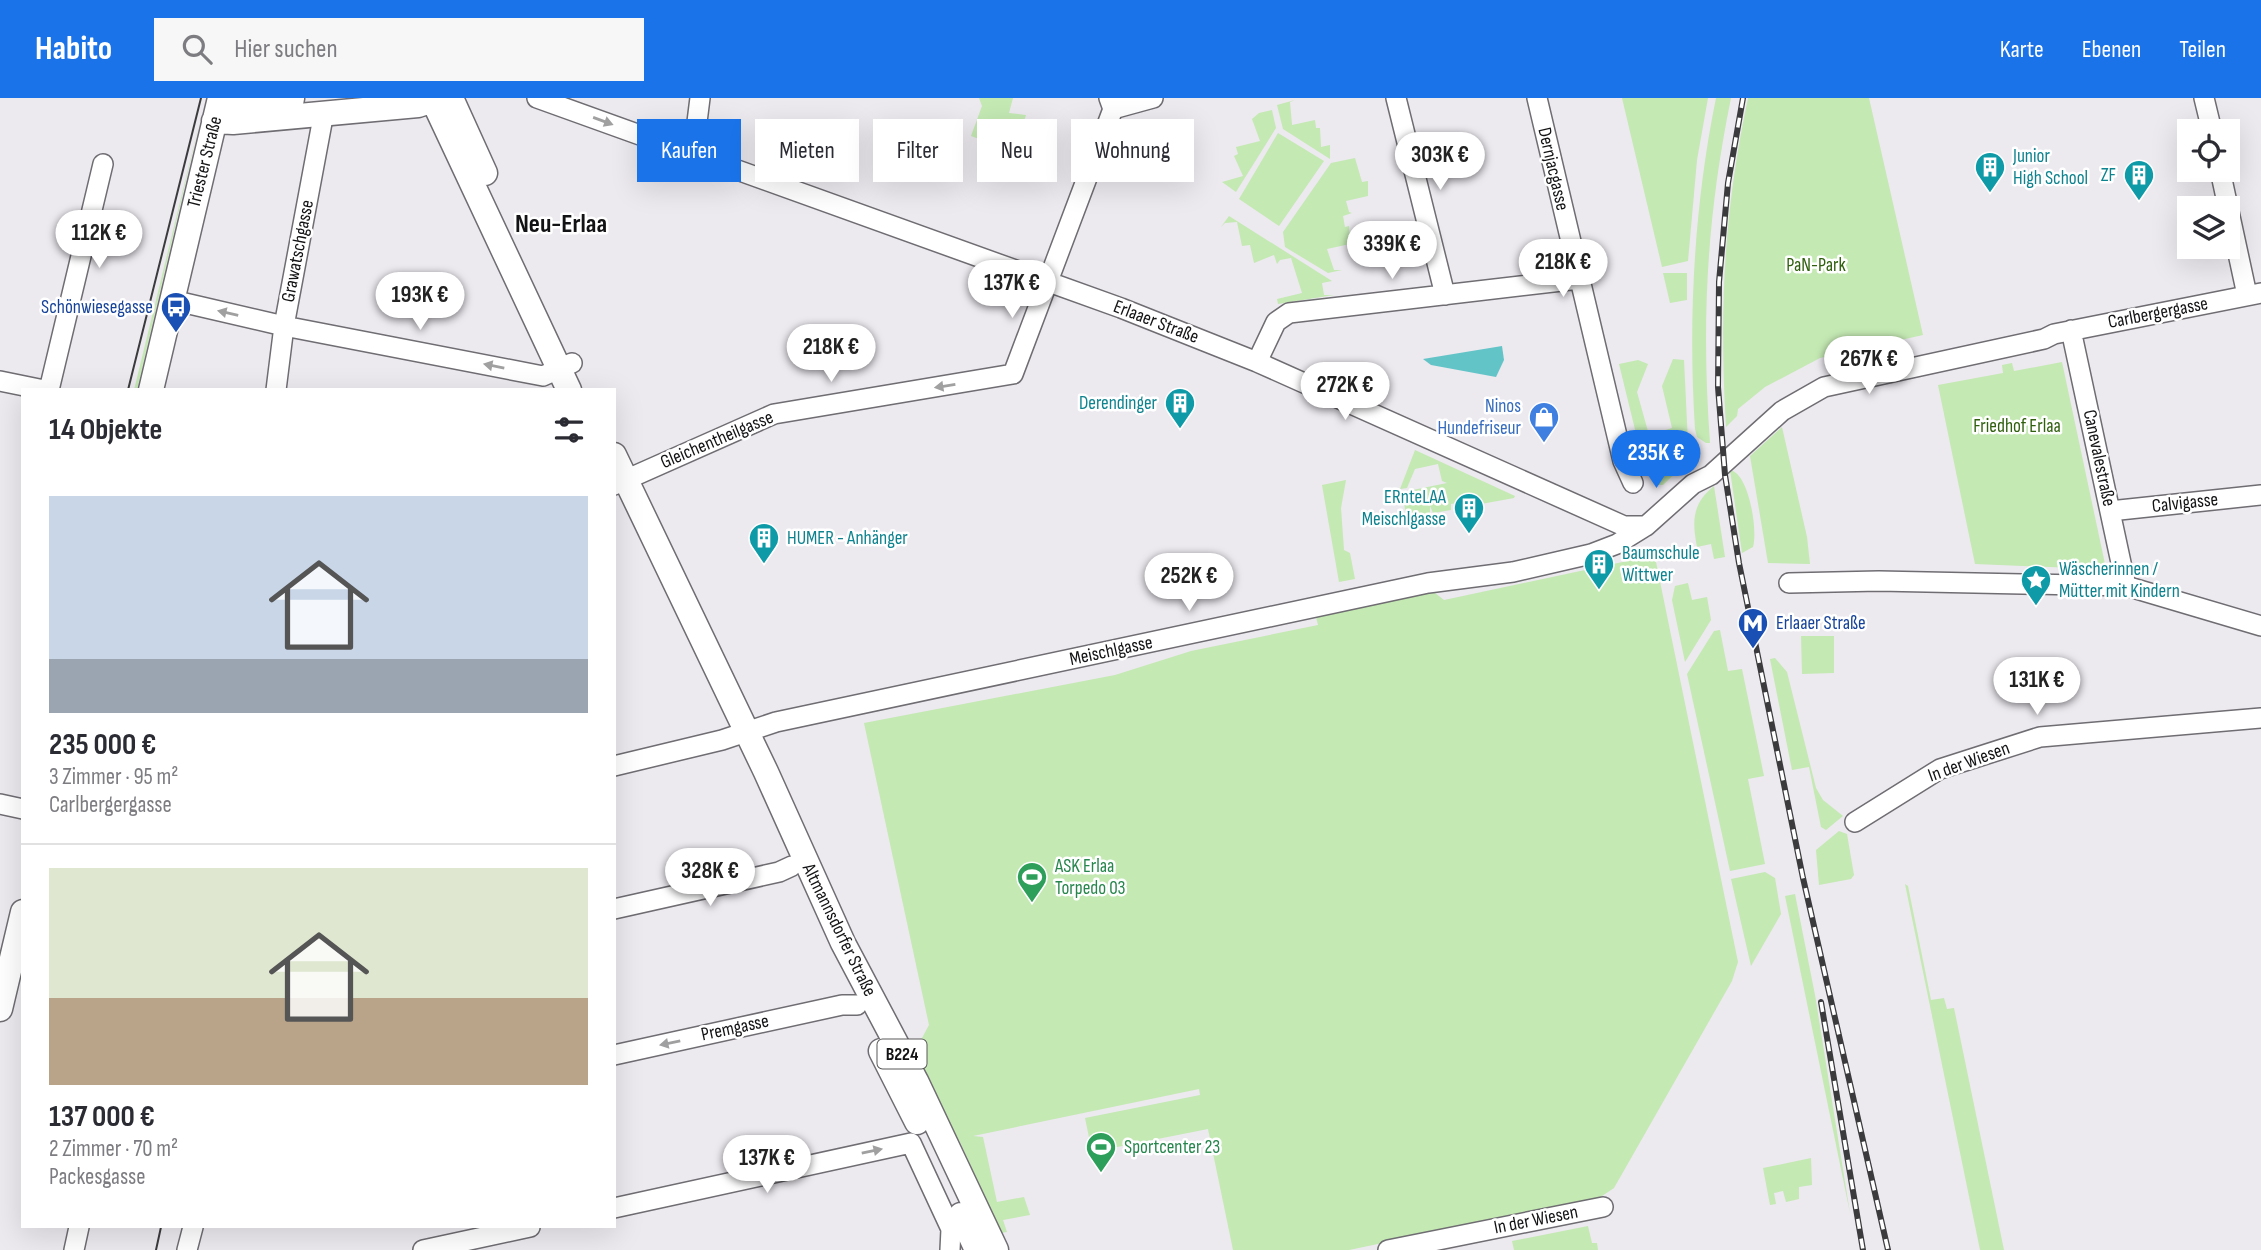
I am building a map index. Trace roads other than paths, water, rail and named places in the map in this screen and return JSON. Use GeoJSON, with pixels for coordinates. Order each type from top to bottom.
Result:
{"type":"FeatureCollection","features":[{"type":"Feature","properties":{"kind":"main road"},"geometry":{"type":"LineString","coordinates":[[218,108],[300,98]]}},
{"type":"Feature","properties":{"kind":"main road"},"geometry":{"type":"LineString","coordinates":[[218,108],[233,122],[418,105],[437,98],[567,374],[583,388]]}},
{"type":"Feature","properties":{"kind":"main road","name":"Triester Straße"},"geometry":{"type":"LineString","coordinates":[[151,388],[218,108]]}},
{"type":"Feature","properties":{"kind":"main road","name":"Altmannsdorfer Straße"},"geometry":{"type":"LineString","coordinates":[[618,484],[738,735],[842,943],[916,1081],[996,1250]]}},
{"type":"Feature","properties":{"kind":"main road","name":"Altmannsdorfer Straße"},"geometry":{"type":"LineString","coordinates":[[738,735],[792,866],[857,1005],[929,1144],[977,1250]]}},
{"type":"Feature","properties":{"kind":"main road"},"geometry":{"type":"LineString","coordinates":[[0,1009],[21,920]]}},
{"type":"Feature","properties":{"kind":"street","name":"Erlaaer Straße"},"geometry":{"type":"LineString","coordinates":[[537,98],[637,134]]}},
{"type":"Feature","properties":{"kind":"street"},"geometry":{"type":"LineString","coordinates":[[697,119],[700,98]]}},
{"type":"Feature","properties":{"kind":"street"},"geometry":{"type":"LineString","coordinates":[[1049,280],[1111,104],[1153,98]]}},
{"type":"Feature","properties":{"kind":"street"},"geometry":{"type":"LineString","coordinates":[[1396,98],[1444,295]]}},
{"type":"Feature","properties":{"kind":"street","name":"Dernjacgasse"},"geometry":{"type":"LineString","coordinates":[[1537,98],[1623,461],[1633,482]]}},
{"type":"Feature","properties":{"kind":"street"},"geometry":{"type":"LineString","coordinates":[[2204,98],[2209,119]]}},
{"type":"Feature","properties":{"kind":"street","name":"Grawatschgasse"},"geometry":{"type":"LineString","coordinates":[[276,388],[281,369],[284,326],[324,112]]}},
{"type":"Feature","properties":{"kind":"street"},"geometry":{"type":"LineString","coordinates":[[50,388],[103,164]]}},
{"type":"Feature","properties":{"kind":"street","name":"Erlaaer Straße"},"geometry":{"type":"LineString","coordinates":[[741,171],[1049,280],[1257,362],[1624,526],[1646,526]]}},
{"type":"Feature","properties":{"kind":"street"},"geometry":{"type":"LineString","coordinates":[[2223,182],[2254,294]]}},
{"type":"Feature","properties":{"kind":"street"},"geometry":{"type":"LineString","coordinates":[[1257,362],[1276,322],[1289,313],[1579,279]]}},
{"type":"Feature","properties":{"kind":"street","name":"Gleichentheilgasse"},"geometry":{"type":"LineString","coordinates":[[618,484],[774,414],[1013,374],[1049,280]]}},
{"type":"Feature","properties":{"kind":"street","name":"Carlbergergasse"},"geometry":{"type":"LineString","coordinates":[[1646,526],[1693,484],[1711,474],[1782,411],[1825,387],[2038,341],[2063,332],[2254,294]]}},
{"type":"Feature","properties":{"kind":"street"},"geometry":{"type":"LineString","coordinates":[[172,300],[284,326],[543,376],[567,374]]}},
{"type":"Feature","properties":{"kind":"street","name":"Canevalestraße"},"geometry":{"type":"LineString","coordinates":[[2063,332],[2110,511],[2126,586]]}},
{"type":"Feature","properties":{"kind":"street"},"geometry":{"type":"LineString","coordinates":[[0,381],[34,388]]}},
{"type":"Feature","properties":{"kind":"street","name":"Calvigasse"},"geometry":{"type":"LineString","coordinates":[[2110,511],[2261,495]]}},
{"type":"Feature","properties":{"kind":"street","name":"Meischlgasse"},"geometry":{"type":"LineString","coordinates":[[616,766],[738,735],[776,722],[1428,583],[1466,580],[1575,558],[1608,548],[1646,526]]}},
{"type":"Feature","properties":{"kind":"street"},"geometry":{"type":"LineString","coordinates":[[1789,583],[1879,581],[2126,586],[2261,626]]}},
{"type":"Feature","properties":{"kind":"street","name":"In der Wiesen"},"geometry":{"type":"LineString","coordinates":[[1855,822],[1940,769],[2039,737],[2261,718]]}},
{"type":"Feature","properties":{"kind":"street"},"geometry":{"type":"LineString","coordinates":[[0,803],[21,808]]}},
{"type":"Feature","properties":{"kind":"street"},"geometry":{"type":"LineString","coordinates":[[616,909],[779,872],[792,866]]}},
{"type":"Feature","properties":{"kind":"street","name":"Premgasse"},"geometry":{"type":"LineString","coordinates":[[616,1055],[842,1005],[857,1005]]}},
{"type":"Feature","properties":{"kind":"street"},"geometry":{"type":"LineString","coordinates":[[616,1208],[911,1143],[951,1228],[950,1250]]}},
{"type":"Feature","properties":{"kind":"street","name":"In der Wiesen"},"geometry":{"type":"LineString","coordinates":[[1388,1250],[1603,1207]]}},
{"type":"Feature","properties":{"kind":"street"},"geometry":{"type":"LineString","coordinates":[[74,1250],[79,1228]]}},
{"type":"Feature","properties":{"kind":"street"},"geometry":{"type":"LineString","coordinates":[[187,1250],[193,1228]]}},
{"type":"Feature","properties":{"kind":"street"},"geometry":{"type":"LineString","coordinates":[[424,1250],[526,1228]]}},
{"type":"Feature","properties":{"kind":"water"},"geometry":{"type":"Polygon","coordinates":[[[1502,346],[1504,360],[1496,377],[1431,365],[1423,359],[1502,346]]]}},
{"type":"Feature","properties":{"kind":"tram line"},"geometry":{"type":"LineString","coordinates":[[128,388],[201,98]]}},
{"type":"Feature","properties":{"kind":"tram line"},"geometry":{"type":"LineString","coordinates":[[156,1250],[161,1228]]}},
{"type":"Feature","properties":{"kind":"railway"},"geometry":{"type":"LineString","coordinates":[[1743,98],[1728,183],[1719,282],[1718,387],[1725,475],[1739,563],[1803,878],[1888,1250]]}},
{"type":"Feature","properties":{"kind":"railway"},"geometry":{"type":"LineString","coordinates":[[1821,1002],[1863,1250]]}},
{"type":"Feature","properties":{"kind":"place","name":"Junior High School"},"geometry":{"type":"Point","coordinates":[1990,194]}},
{"type":"Feature","properties":{"kind":"place","name":"ZF"},"geometry":{"type":"Point","coordinates":[2139,202]}},
{"type":"Feature","properties":{"kind":"place","name":"Schönwiesegasse"},"geometry":{"type":"Point","coordinates":[176,334]}},
{"type":"Feature","properties":{"kind":"place","name":"Derendinger"},"geometry":{"type":"Point","coordinates":[1180,430]}},
{"type":"Feature","properties":{"kind":"place","name":"Ninos Hundefriseur"},"geometry":{"type":"Point","coordinates":[1544,444]}},
{"type":"Feature","properties":{"kind":"place","name":"ERnteLAA Meischlgasse"},"geometry":{"type":"Point","coordinates":[1469,535]}},
{"type":"Feature","properties":{"kind":"place","name":"HUMER - Anhänger"},"geometry":{"type":"Point","coordinates":[764,565]}},
{"type":"Feature","properties":{"kind":"place","name":"Baumschule Wittwer"},"geometry":{"type":"Point","coordinates":[1599,591]}},
{"type":"Feature","properties":{"kind":"place","name":"Wäscherinnen / Mütter mit Kindern"},"geometry":{"type":"Point","coordinates":[2036,607]}},
{"type":"Feature","properties":{"kind":"place","name":"Erlaaer Straße"},"geometry":{"type":"Point","coordinates":[1753,650]}},
{"type":"Feature","properties":{"kind":"place","name":"ASK Erlaa Torpedo 03"},"geometry":{"type":"Point","coordinates":[1032,904]}},
{"type":"Feature","properties":{"kind":"place","name":"Sportcenter 23"},"geometry":{"type":"Point","coordinates":[1101,1174]}},
{"type":"Feature","properties":{"kind":"district","name":"Neu-Erlaa"},"geometry":{"type":"Point","coordinates":[561,224]}},
{"type":"Feature","properties":{"kind":"park label","name":"PaN-Park"},"geometry":{"type":"Point","coordinates":[1816,265]}},
{"type":"Feature","properties":{"kind":"park label","name":"Friedhof Erlaa"},"geometry":{"type":"Point","coordinates":[2017,426]}}]}
